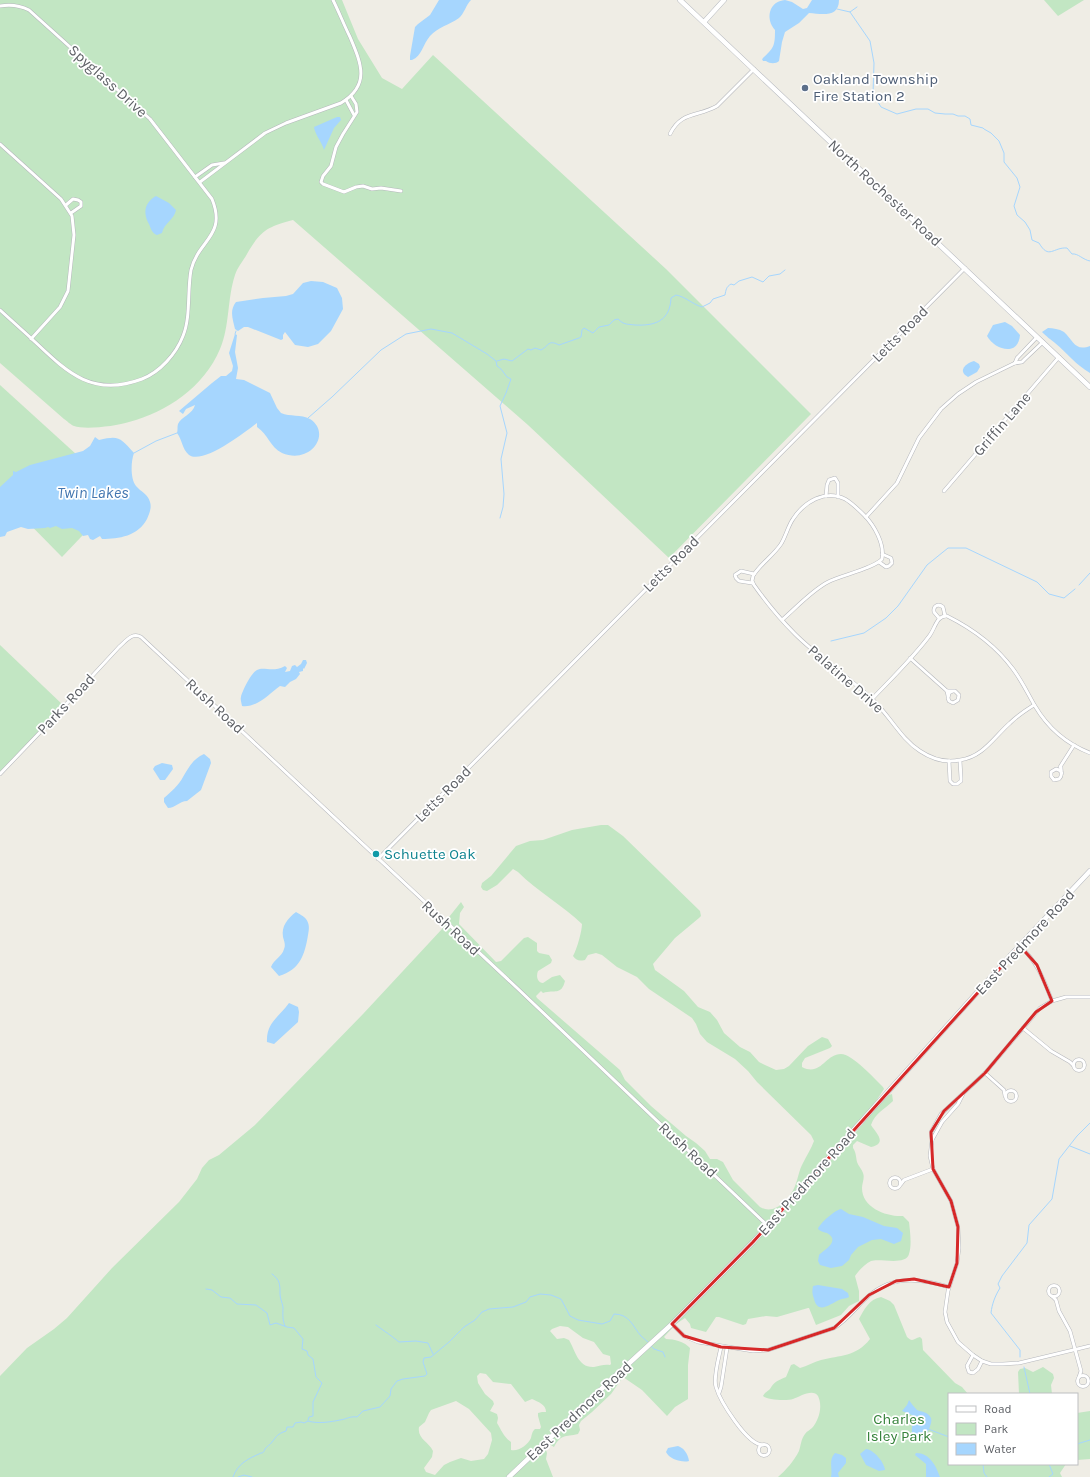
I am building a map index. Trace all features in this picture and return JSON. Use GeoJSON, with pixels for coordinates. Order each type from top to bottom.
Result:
{"type":"FeatureCollection","features":[{"type":"Feature","properties":{"kind":"street"},"geometry":{"type":"LineString","coordinates":[[200,182],[259,137],[273,129],[346,100],[351,96],[358,85],[361,75],[361,65],[333,0]]}},
{"type":"Feature","properties":{"kind":"street","name":"North Rochester Road"},"geometry":{"type":"LineString","coordinates":[[680,0],[1090,387]]}},
{"type":"Feature","properties":{"kind":"street"},"geometry":{"type":"LineString","coordinates":[[704,22],[724,0]]}},
{"type":"Feature","properties":{"kind":"street","name":"Spyglass Drive"},"geometry":{"type":"LineString","coordinates":[[0,6],[8,5],[22,7],[36,15],[150,119],[212,199],[217,220],[215,230],[195,260],[192,270],[188,316],[183,336],[177,349],[150,376],[126,384],[112,386],[95,384],[76,376],[65,370],[0,310]]}},
{"type":"Feature","properties":{"kind":"street"},"geometry":{"type":"LineString","coordinates":[[670,134],[681,119],[688,115],[710,110],[717,106],[754,69]]}},
{"type":"Feature","properties":{"kind":"street"},"geometry":{"type":"LineString","coordinates":[[351,96],[356,102],[358,109],[339,141],[331,166],[322,177],[321,182],[344,192],[359,186],[372,189],[381,188],[401,191]]}},
{"type":"Feature","properties":{"kind":"street"},"geometry":{"type":"LineString","coordinates":[[346,100],[354,115]]}},
{"type":"Feature","properties":{"kind":"street"},"geometry":{"type":"LineString","coordinates":[[0,144],[66,205],[71,214],[74,235],[68,291],[60,307],[32,338]]}},
{"type":"Feature","properties":{"kind":"street"},"geometry":{"type":"LineString","coordinates":[[195,177],[212,165],[225,162]]}},
{"type":"Feature","properties":{"kind":"street"},"geometry":{"type":"LineString","coordinates":[[66,205],[73,199],[81,202],[81,206],[71,214]]}},
{"type":"Feature","properties":{"kind":"street","name":"Letts Road"},"geometry":{"type":"LineString","coordinates":[[378,859],[964,268]]}},
{"type":"Feature","properties":{"kind":"street"},"geometry":{"type":"LineString","coordinates":[[1015,363],[1017,358],[1037,337]]}},
{"type":"Feature","properties":{"kind":"street"},"geometry":{"type":"LineString","coordinates":[[866,517],[897,483],[919,438],[941,409],[958,394],[976,382],[1015,363],[1022,362],[1043,342]]}},
{"type":"Feature","properties":{"kind":"street","name":"Griffin Lane"},"geometry":{"type":"LineString","coordinates":[[944,490],[1059,357]]}},
{"type":"Feature","properties":{"kind":"street"},"geometry":{"type":"LineString","coordinates":[[826,496],[829,480],[835,478],[838,483],[838,497]]}},
{"type":"Feature","properties":{"kind":"street"},"geometry":{"type":"LineString","coordinates":[[752,583],[754,574],[778,548],[790,522],[799,511],[812,500],[826,496],[838,497],[852,504],[866,517],[877,532],[882,559],[879,562],[834,579],[823,585],[782,620]]}},
{"type":"Feature","properties":{"kind":"street"},"geometry":{"type":"LineString","coordinates":[[879,562],[886,567],[892,563],[891,558],[882,554]]}},
{"type":"Feature","properties":{"kind":"street","name":"Palatine Drive"},"geometry":{"type":"LineString","coordinates":[[754,574],[741,570],[735,575],[738,581],[752,583],[795,634],[872,699],[912,745],[934,759],[960,761],[974,756],[985,749],[1009,723],[1034,705]]}},
{"type":"Feature","properties":{"kind":"street"},"geometry":{"type":"LineString","coordinates":[[939,618],[934,612],[936,606],[943,606],[945,616]]}},
{"type":"Feature","properties":{"kind":"street"},"geometry":{"type":"LineString","coordinates":[[872,699],[930,636],[939,618],[945,616],[972,629],[995,649],[1013,669],[1047,724],[1074,745],[1090,753]]}},
{"type":"Feature","properties":{"kind":"street","name":"Rush Road"},"geometry":{"type":"LineString","coordinates":[[132,636],[136,635],[148,643],[516,987],[768,1226]]}},
{"type":"Feature","properties":{"kind":"street","name":"Parks Road"},"geometry":{"type":"LineString","coordinates":[[0,774],[119,647],[132,636]]}},
{"type":"Feature","properties":{"kind":"street"},"geometry":{"type":"LineString","coordinates":[[910,658],[947,691],[948,700],[951,702],[958,700],[958,693],[947,691]]}},
{"type":"Feature","properties":{"kind":"street"},"geometry":{"type":"LineString","coordinates":[[948,696],[949,693],[953,691]]}},
{"type":"Feature","properties":{"kind":"street"},"geometry":{"type":"LineString","coordinates":[[1061,767],[1062,776],[1059,779],[1054,780],[1051,777],[1052,770],[1061,767],[1074,745]]}},
{"type":"Feature","properties":{"kind":"street"},"geometry":{"type":"LineString","coordinates":[[949,761],[950,781],[953,784],[957,784],[961,781],[960,761]]}},
{"type":"Feature","properties":{"kind":"street"},"geometry":{"type":"LineString","coordinates":[[1056,769],[1062,773]]}},
{"type":"Feature","properties":{"kind":"street","name":"East Predmore Road"},"geometry":{"type":"LineString","coordinates":[[509,1477],[672,1324],[768,1226],[905,1072],[1090,871]]}},
{"type":"Feature","properties":{"kind":"street"},"geometry":{"type":"LineString","coordinates":[[1020,946],[1029,954],[1037,965],[1052,1001]]}},
{"type":"Feature","properties":{"kind":"street"},"geometry":{"type":"LineString","coordinates":[[1090,997],[1066,997],[1052,1001],[1040,1008],[985,1073],[963,1094],[954,1100],[938,1118],[931,1132],[932,1140],[930,1156],[933,1169],[951,1202],[958,1226],[959,1248],[957,1262],[949,1287],[945,1312],[947,1322],[958,1342],[982,1361],[992,1364],[1012,1364],[1090,1346]]}},
{"type":"Feature","properties":{"kind":"street"},"geometry":{"type":"LineString","coordinates":[[1023,1028],[1051,1052],[1070,1062],[1076,1069],[1080,1070],[1084,1067],[1085,1063],[1080,1059],[1070,1062]]}},
{"type":"Feature","properties":{"kind":"street"},"geometry":{"type":"LineString","coordinates":[[1074,1066],[1076,1060]]}},
{"type":"Feature","properties":{"kind":"street"},"geometry":{"type":"LineString","coordinates":[[985,1073],[1004,1090],[1008,1101],[1015,1101],[1016,1094],[1014,1091],[1004,1090]]}},
{"type":"Feature","properties":{"kind":"street"},"geometry":{"type":"LineString","coordinates":[[1006,1096],[1010,1091]]}},
{"type":"Feature","properties":{"kind":"street"},"geometry":{"type":"LineString","coordinates":[[932,1140],[942,1122],[958,1104],[963,1094]]}},
{"type":"Feature","properties":{"kind":"street"},"geometry":{"type":"LineString","coordinates":[[904,1180],[895,1177],[892,1179],[890,1184],[892,1187],[898,1187],[904,1180],[933,1169]]}},
{"type":"Feature","properties":{"kind":"street"},"geometry":{"type":"LineString","coordinates":[[898,1178],[900,1184]]}},
{"type":"Feature","properties":{"kind":"street"},"geometry":{"type":"LineString","coordinates":[[672,1324],[684,1336],[694,1341],[727,1348],[753,1351],[768,1350],[834,1328],[842,1323],[869,1295],[896,1281],[914,1279],[935,1282],[949,1287]]}},
{"type":"Feature","properties":{"kind":"street"},"geometry":{"type":"LineString","coordinates":[[1056,1300],[1059,1289],[1057,1286],[1053,1285],[1048,1290],[1049,1294],[1056,1300],[1059,1311],[1070,1331],[1081,1371],[1088,1378],[1087,1384],[1084,1386],[1079,1384],[1078,1381],[1081,1371]]}},
{"type":"Feature","properties":{"kind":"street"},"geometry":{"type":"LineString","coordinates":[[1052,1296],[1058,1294]]}},
{"type":"Feature","properties":{"kind":"street"},"geometry":{"type":"LineString","coordinates":[[720,1347],[716,1388],[726,1409],[740,1428],[757,1444],[768,1446],[769,1453],[766,1456],[759,1454],[757,1444]]}},
{"type":"Feature","properties":{"kind":"street"},"geometry":{"type":"LineString","coordinates":[[719,1393],[727,1348]]}},
{"type":"Feature","properties":{"kind":"street"},"geometry":{"type":"LineString","coordinates":[[973,1355],[967,1366],[969,1372],[973,1373],[977,1371],[982,1361]]}},
{"type":"Feature","properties":{"kind":"street"},"geometry":{"type":"LineString","coordinates":[[717,1368],[724,1369]]}},
{"type":"Feature","properties":{"kind":"street"},"geometry":{"type":"LineString","coordinates":[[1079,1377],[1085,1375]]}},
{"type":"Feature","properties":{"kind":"street"},"geometry":{"type":"LineString","coordinates":[[758,1450],[763,1445]]}},
{"type":"Feature","properties":{"kind":"highlighted area"},"geometry":{"type":"Polygon","coordinates":[[[1020,946],[1037,965],[1052,1001],[1036,1012],[985,1073],[944,1111],[931,1132],[933,1169],[951,1201],[958,1227],[957,1263],[949,1287],[914,1279],[896,1281],[869,1295],[834,1328],[768,1350],[721,1347],[684,1336],[672,1324],[753,1242],[1020,946]]]}},
{"type":"Feature","properties":{"kind":"green space"},"geometry":{"type":"Polygon","coordinates":[[[0,0],[342,0],[358,39],[382,78],[402,89],[433,55],[666,269],[811,414],[669,558],[528,425],[293,220],[277,225],[261,235],[256,240],[236,272],[232,284],[225,331],[220,349],[213,363],[194,386],[170,405],[143,418],[101,427],[86,428],[73,425],[64,419],[0,363],[0,0]]]}},
{"type":"Feature","properties":{"kind":"green space"},"geometry":{"type":"Polygon","coordinates":[[[1044,0],[1084,0],[1058,16],[1044,0]]]}},
{"type":"Feature","properties":{"kind":"green space"},"geometry":{"type":"Polygon","coordinates":[[[0,385],[121,495],[62,557],[0,494],[0,385]]]}},
{"type":"Feature","properties":{"kind":"green space"},"geometry":{"type":"Polygon","coordinates":[[[0,645],[64,706],[0,774],[0,645]]]}},
{"type":"Feature","properties":{"kind":"green space"},"geometry":{"type":"Polygon","coordinates":[[[608,825],[623,836],[700,911],[701,916],[675,938],[653,964],[655,970],[684,991],[698,1007],[710,1012],[717,1020],[724,1033],[740,1047],[750,1052],[759,1062],[776,1070],[784,1069],[789,1066],[808,1046],[822,1037],[828,1039],[832,1046],[805,1058],[802,1063],[802,1067],[814,1069],[831,1057],[841,1054],[846,1055],[863,1068],[883,1087],[884,1089],[870,1109],[821,1165],[823,1167],[839,1153],[875,1109],[889,1095],[892,1094],[893,1101],[878,1114],[871,1125],[878,1134],[880,1140],[879,1143],[871,1147],[857,1141],[853,1145],[853,1148],[864,1175],[862,1188],[866,1201],[876,1210],[890,1215],[903,1216],[909,1222],[910,1246],[907,1258],[898,1261],[875,1260],[871,1261],[860,1269],[855,1276],[859,1291],[859,1301],[849,1306],[841,1315],[816,1325],[809,1308],[777,1317],[766,1316],[748,1319],[746,1324],[743,1325],[716,1317],[706,1332],[691,1328],[690,1324],[685,1318],[676,1324],[664,1337],[666,1339],[676,1340],[690,1348],[688,1365],[688,1399],[675,1407],[667,1416],[642,1390],[623,1377],[611,1394],[581,1421],[578,1434],[561,1438],[554,1447],[549,1444],[545,1447],[547,1453],[546,1459],[553,1477],[0,1477],[0,1376],[27,1348],[67,1318],[112,1268],[179,1202],[197,1179],[202,1168],[209,1160],[219,1155],[255,1125],[363,1014],[442,929],[461,902],[464,907],[460,913],[459,924],[496,962],[501,961],[524,938],[528,937],[537,943],[537,951],[539,953],[549,955],[552,960],[551,963],[538,971],[538,980],[543,983],[552,977],[560,975],[565,981],[562,989],[543,993],[541,991],[536,996],[537,998],[620,1070],[625,1080],[651,1106],[705,1151],[710,1159],[717,1159],[723,1162],[733,1180],[760,1207],[765,1209],[776,1208],[785,1201],[793,1191],[802,1166],[814,1141],[811,1135],[735,1059],[707,1042],[700,1034],[692,1018],[649,989],[637,977],[617,967],[602,955],[596,953],[588,955],[585,960],[577,960],[573,956],[579,940],[582,924],[518,872],[513,869],[497,885],[487,891],[483,890],[481,887],[482,883],[491,876],[516,846],[530,841],[543,840],[572,830],[608,825]],[[560,1326],[550,1331],[557,1339],[564,1338],[569,1340],[578,1358],[584,1365],[594,1367],[611,1364],[610,1356],[603,1354],[594,1342],[583,1338],[568,1327],[560,1326]],[[480,1373],[477,1376],[478,1383],[485,1394],[493,1401],[494,1404],[490,1411],[497,1414],[497,1423],[504,1435],[511,1442],[511,1450],[517,1450],[528,1443],[535,1429],[540,1429],[541,1427],[538,1413],[546,1412],[545,1407],[532,1399],[525,1402],[511,1384],[493,1382],[486,1374],[480,1373]],[[456,1401],[431,1410],[425,1422],[419,1427],[421,1437],[433,1451],[432,1457],[424,1468],[426,1472],[435,1475],[444,1465],[461,1458],[471,1461],[484,1459],[488,1454],[492,1440],[491,1433],[469,1409],[456,1401]]]}},
{"type":"Feature","properties":{"kind":"green space","name":"Charles Isley Park"},"geometry":{"type":"Polygon","coordinates":[[[881,1297],[890,1301],[894,1305],[907,1337],[912,1340],[920,1337],[922,1339],[923,1350],[955,1383],[962,1387],[967,1393],[948,1393],[948,1465],[1065,1465],[1060,1473],[1062,1477],[778,1477],[795,1458],[804,1436],[817,1421],[820,1413],[820,1404],[818,1396],[813,1393],[786,1400],[777,1400],[763,1396],[778,1380],[786,1377],[791,1365],[794,1364],[800,1368],[821,1360],[853,1352],[865,1345],[870,1339],[859,1319],[870,1302],[881,1297]]]}},
{"type":"Feature","properties":{"kind":"green space"},"geometry":{"type":"Polygon","coordinates":[[[1043,1367],[1053,1374],[1054,1378],[1051,1385],[1052,1393],[1019,1393],[1018,1372],[1020,1369],[1025,1368],[1033,1372],[1043,1367]]]}},
{"type":"Feature","properties":{"kind":"green space"},"geometry":{"type":"Polygon","coordinates":[[[1090,1411],[1090,1459],[1078,1460],[1078,1413],[1090,1411]]]}},
{"type":"Feature","properties":{"kind":"water"},"geometry":{"type":"Polygon","coordinates":[[[439,0],[471,0],[459,18],[433,33],[418,56],[410,60],[415,27],[430,15],[439,0]]]}},
{"type":"Feature","properties":{"kind":"water"},"geometry":{"type":"Polygon","coordinates":[[[785,0],[792,2],[803,9],[807,8],[812,0],[839,0],[836,10],[833,12],[829,14],[809,13],[799,23],[785,32],[779,61],[776,63],[769,63],[763,61],[762,59],[769,52],[775,40],[775,30],[770,21],[770,11],[775,4],[785,0]]]}},
{"type":"Feature","properties":{"kind":"water"},"geometry":{"type":"Polygon","coordinates":[[[340,117],[341,120],[334,128],[324,150],[314,127],[340,117]]]}},
{"type":"Feature","properties":{"kind":"water"},"geometry":{"type":"Polygon","coordinates":[[[156,196],[169,203],[176,210],[162,233],[157,235],[151,229],[145,212],[149,202],[156,196]]]}},
{"type":"Feature","properties":{"kind":"water"},"geometry":{"type":"Polygon","coordinates":[[[311,281],[323,282],[337,288],[342,298],[343,309],[331,331],[318,344],[308,347],[295,345],[285,332],[283,339],[281,340],[248,327],[244,327],[238,331],[235,329],[232,312],[236,302],[286,296],[293,294],[303,283],[311,281]]]}},
{"type":"Feature","properties":{"kind":"water"},"geometry":{"type":"Polygon","coordinates":[[[1005,322],[1012,326],[1020,335],[1018,342],[1011,349],[1000,348],[987,336],[993,325],[1005,322]]]}},
{"type":"Feature","properties":{"kind":"water"},"geometry":{"type":"Polygon","coordinates":[[[1048,328],[1064,332],[1078,346],[1090,346],[1090,373],[1076,363],[1042,332],[1048,328]]]}},
{"type":"Feature","properties":{"kind":"water"},"geometry":{"type":"Polygon","coordinates":[[[235,334],[237,335],[235,352],[238,368],[236,379],[244,380],[270,393],[281,413],[307,417],[310,419],[316,425],[319,432],[315,446],[309,451],[302,455],[292,456],[282,453],[257,427],[257,423],[214,452],[195,457],[189,455],[185,450],[177,433],[178,425],[182,419],[192,411],[195,405],[186,409],[183,414],[179,411],[221,376],[226,376],[232,371],[233,366],[229,353],[235,334]]]}},
{"type":"Feature","properties":{"kind":"water"},"geometry":{"type":"Polygon","coordinates":[[[974,361],[979,364],[980,367],[977,372],[968,377],[965,375],[963,370],[966,365],[974,361]]]}},
{"type":"Feature","properties":{"kind":"water","name":"Twin Lakes"},"geometry":{"type":"Polygon","coordinates":[[[95,437],[99,440],[111,438],[119,439],[134,453],[132,460],[132,474],[134,483],[148,497],[151,504],[147,519],[143,525],[128,535],[108,539],[102,539],[100,536],[93,540],[90,539],[88,535],[83,536],[79,531],[72,528],[62,529],[56,526],[50,528],[28,529],[21,527],[7,532],[5,536],[0,537],[0,487],[13,475],[13,471],[16,472],[30,465],[83,451],[90,446],[95,437]]]}},
{"type":"Feature","properties":{"kind":"water"},"geometry":{"type":"Polygon","coordinates":[[[303,660],[306,660],[307,663],[304,669],[303,668],[303,671],[299,672],[300,674],[296,679],[285,687],[280,686],[258,703],[242,706],[241,698],[243,691],[257,670],[276,669],[285,666],[287,668],[285,672],[290,671],[292,666],[295,665],[297,667],[303,660]]]}},
{"type":"Feature","properties":{"kind":"water"},"geometry":{"type":"Polygon","coordinates":[[[204,754],[210,759],[211,763],[201,790],[187,801],[168,808],[164,802],[164,798],[179,783],[194,761],[204,754]]]}},
{"type":"Feature","properties":{"kind":"water"},"geometry":{"type":"Polygon","coordinates":[[[162,763],[172,765],[173,769],[165,780],[160,780],[153,769],[155,766],[162,763]]]}},
{"type":"Feature","properties":{"kind":"water"},"geometry":{"type":"Polygon","coordinates":[[[296,912],[305,918],[309,925],[305,949],[297,965],[292,970],[279,976],[271,967],[285,948],[283,937],[284,926],[290,917],[296,912]]]}},
{"type":"Feature","properties":{"kind":"water"},"geometry":{"type":"Polygon","coordinates":[[[289,1003],[298,1007],[298,1022],[274,1044],[267,1042],[267,1035],[271,1025],[289,1003]]]}},
{"type":"Feature","properties":{"kind":"water"},"geometry":{"type":"Polygon","coordinates":[[[841,1209],[849,1214],[863,1217],[884,1226],[897,1228],[903,1233],[901,1241],[894,1244],[881,1239],[872,1240],[858,1247],[851,1255],[849,1260],[842,1266],[831,1268],[820,1265],[818,1261],[819,1255],[830,1245],[832,1239],[827,1233],[818,1229],[821,1224],[841,1209]]]}},
{"type":"Feature","properties":{"kind":"water"},"geometry":{"type":"Polygon","coordinates":[[[818,1285],[842,1289],[848,1293],[849,1297],[840,1299],[825,1307],[818,1306],[812,1291],[813,1286],[818,1285]]]}},
{"type":"Feature","properties":{"kind":"water"},"geometry":{"type":"Polygon","coordinates":[[[909,1400],[917,1410],[927,1413],[931,1418],[929,1428],[923,1438],[913,1437],[912,1415],[902,1411],[909,1400]]]}},
{"type":"Feature","properties":{"kind":"water"},"geometry":{"type":"Polygon","coordinates":[[[678,1446],[682,1448],[688,1456],[689,1461],[676,1460],[670,1457],[666,1452],[668,1448],[678,1446]]]}},
{"type":"Feature","properties":{"kind":"water"},"geometry":{"type":"Polygon","coordinates":[[[866,1449],[878,1457],[883,1463],[885,1470],[879,1471],[866,1465],[860,1454],[866,1449]]]}},
{"type":"Feature","properties":{"kind":"water"},"geometry":{"type":"Polygon","coordinates":[[[835,1453],[846,1458],[846,1463],[838,1473],[839,1477],[831,1477],[831,1462],[835,1453]]]}},
{"type":"Feature","properties":{"kind":"water"},"geometry":{"type":"Polygon","coordinates":[[[916,1453],[925,1455],[932,1461],[940,1477],[926,1477],[926,1464],[915,1455],[916,1453]]]}},
{"type":"Feature","properties":{"kind":"waterway"},"geometry":{"type":"LineString","coordinates":[[837,9],[850,12],[857,7]]}},
{"type":"Feature","properties":{"kind":"waterway"},"geometry":{"type":"LineString","coordinates":[[850,12],[870,41],[874,63],[873,94],[881,107],[897,114],[916,109],[928,109],[935,113],[965,116],[970,119],[971,125],[983,128],[991,133],[999,141],[1004,153],[1004,162],[1017,178],[1020,187],[1014,206],[1017,215],[1025,222],[1030,230],[1032,240],[1039,243],[1046,251],[1052,252],[1062,248],[1067,248],[1072,254],[1090,261]]}},
{"type":"Feature","properties":{"kind":"waterway"},"geometry":{"type":"LineString","coordinates":[[497,361],[504,359],[512,361],[528,349],[531,350],[535,348],[541,350],[551,343],[559,345],[581,337],[582,330],[584,328],[593,333],[599,327],[609,325],[614,320],[618,319],[624,323],[630,324],[642,325],[655,323],[664,317],[668,312],[671,298],[676,295],[702,307],[710,303],[713,299],[725,295],[727,287],[731,284],[734,285],[739,281],[752,277],[763,282],[769,276],[780,274],[785,270]]}},
{"type":"Feature","properties":{"kind":"waterway"},"geometry":{"type":"LineString","coordinates":[[308,418],[381,350],[406,334],[431,329],[452,333],[496,361],[497,366],[507,377],[511,379],[500,406],[507,433],[501,459],[504,494],[500,518]]}},
{"type":"Feature","properties":{"kind":"waterway"},"geometry":{"type":"LineString","coordinates":[[134,453],[156,441],[177,433]]}},
{"type":"Feature","properties":{"kind":"waterway"},"geometry":{"type":"LineString","coordinates":[[831,641],[864,633],[886,618],[898,606],[927,565],[948,548],[966,548],[1037,582],[1049,594],[1064,598],[1075,589]]}},
{"type":"Feature","properties":{"kind":"waterway"},"geometry":{"type":"LineString","coordinates":[[1079,585],[1090,573]]}},
{"type":"Feature","properties":{"kind":"waterway"},"geometry":{"type":"LineString","coordinates":[[1020,1357],[1020,1350],[991,1313],[994,1300],[1000,1288],[998,1284],[1002,1276],[1027,1243],[1029,1225],[1052,1199],[1059,1159],[1077,1136],[1090,1123]]}},
{"type":"Feature","properties":{"kind":"waterway"},"geometry":{"type":"LineString","coordinates":[[1070,1146],[1090,1154]]}},
{"type":"Feature","properties":{"kind":"waterway"},"geometry":{"type":"LineString","coordinates":[[272,1274],[279,1282],[285,1326]]}},
{"type":"Feature","properties":{"kind":"waterway"},"geometry":{"type":"LineString","coordinates":[[206,1289],[212,1290],[221,1297],[230,1298],[237,1304],[256,1305],[267,1313],[270,1325],[276,1323],[294,1328],[303,1339],[302,1349],[307,1351],[308,1355],[313,1359],[316,1377],[322,1383],[313,1402],[313,1416],[309,1417],[308,1420]]}},
{"type":"Feature","properties":{"kind":"waterway"},"geometry":{"type":"LineString","coordinates":[[233,1477],[241,1465],[263,1452],[278,1435],[286,1431],[287,1427],[293,1427],[295,1423],[342,1420],[350,1417],[357,1417],[363,1411],[380,1407],[390,1396],[391,1389],[397,1381],[425,1376],[427,1374],[423,1362],[424,1358],[431,1357],[464,1327],[475,1320],[482,1312],[489,1309],[513,1307],[526,1302],[530,1297],[540,1294],[551,1295],[561,1299],[570,1316],[578,1320],[602,1324],[610,1321],[614,1314],[624,1316],[648,1342]]}},
{"type":"Feature","properties":{"kind":"waterway"},"geometry":{"type":"LineString","coordinates":[[376,1325],[399,1342],[416,1341],[428,1343],[433,1354]]}},
{"type":"Feature","properties":{"kind":"waterway"},"geometry":{"type":"LineString","coordinates":[[651,1346],[654,1349],[663,1352],[665,1357]]}},
{"type":"Feature","properties":{"kind":"waterway"},"geometry":{"type":"LineString","coordinates":[[1024,1367],[1030,1393]]}},
{"type":"Feature","properties":{"kind":"waterway"},"geometry":{"type":"LineString","coordinates":[[928,1429],[948,1437]]}},
{"type":"Feature","properties":{"kind":"waterway"},"geometry":{"type":"LineString","coordinates":[[1078,1444],[1090,1440]]}},
{"type":"Feature","properties":{"kind":"waterway"},"geometry":{"type":"LineString","coordinates":[[983,1465],[984,1473],[987,1477]]}},
{"type":"Feature","properties":{"kind":"waterway"},"geometry":{"type":"LineString","coordinates":[[1049,1465],[1053,1474],[1049,1477]]}},
{"type":"Feature","properties":{"kind":"waterway"},"geometry":{"type":"LineString","coordinates":[[238,1477],[244,1475],[252,1477]]}},
{"type":"Feature","properties":{"kind":"place","name":"Oakland Township Fire Station 2"},"geometry":{"type":"Point","coordinates":[805,88]}},
{"type":"Feature","properties":{"kind":"place","name":"Schuette Oak"},"geometry":{"type":"Point","coordinates":[376,854]}}]}
